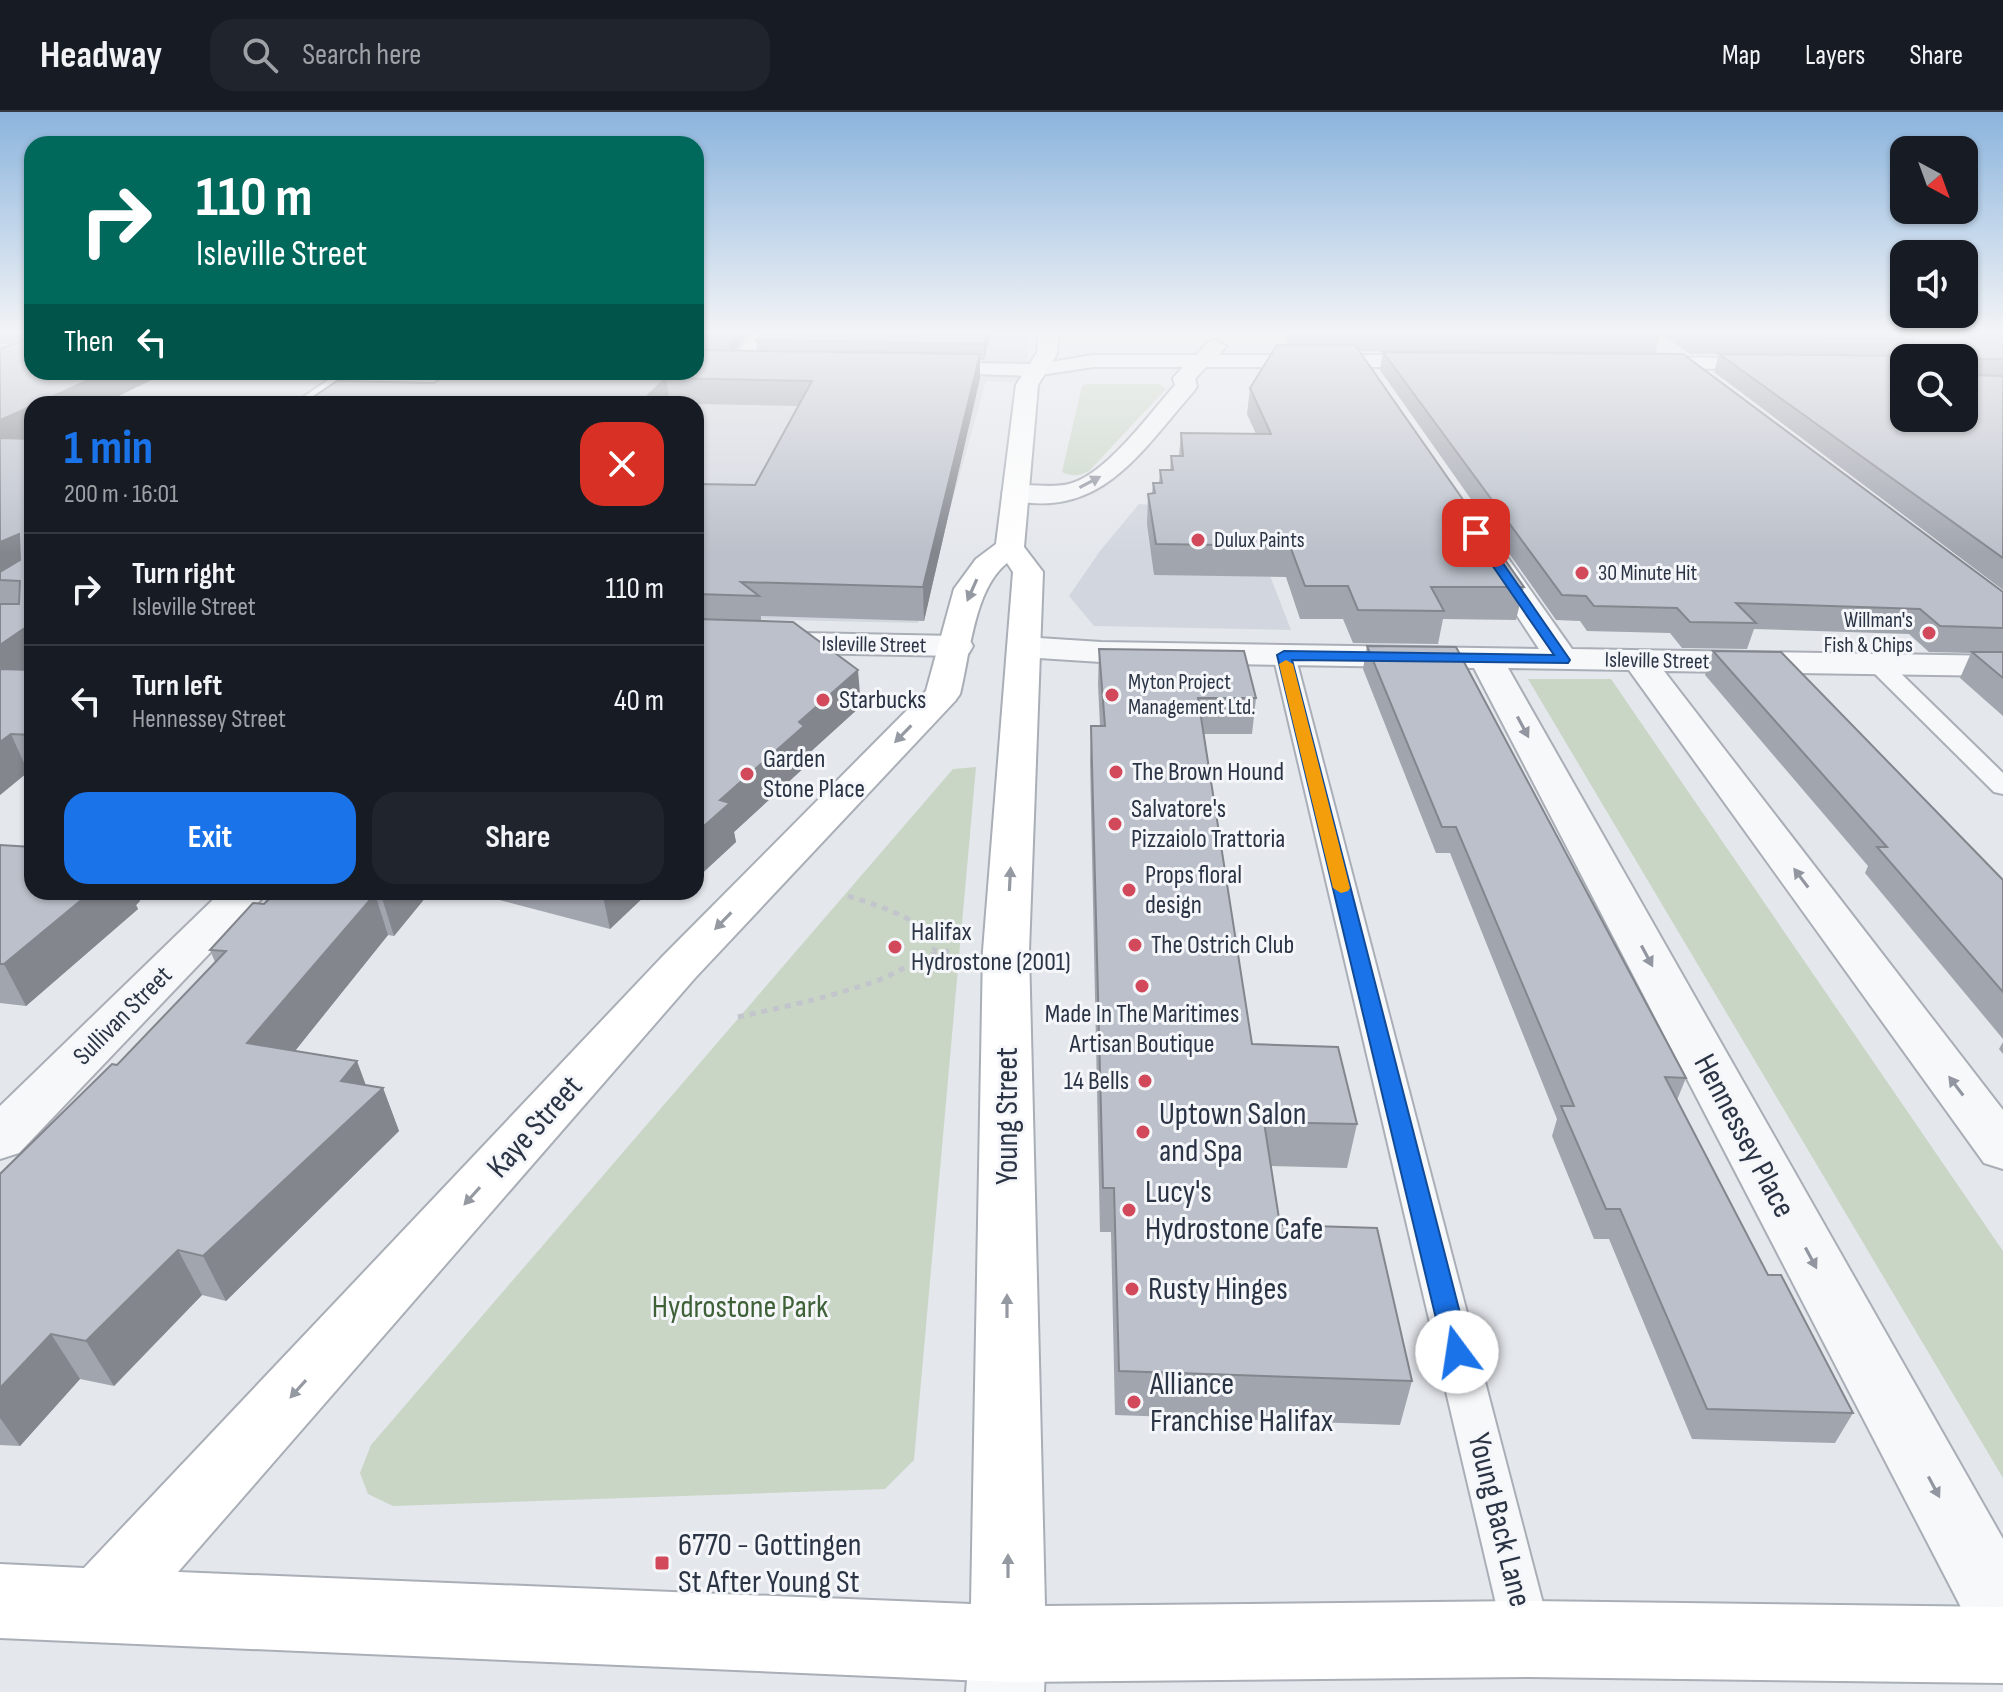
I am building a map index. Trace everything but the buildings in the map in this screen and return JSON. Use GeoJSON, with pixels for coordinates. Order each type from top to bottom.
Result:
{"type":"FeatureCollection","features":[{"type":"Feature","properties":{"kind":"main road"},"geometry":{"type":"LineString","coordinates":[[957,646],[969,589],[986,565],[1010,547],[1025,406]]}},
{"type":"Feature","properties":{"kind":"main road","name":"Young Street"},"geometry":{"type":"LineString","coordinates":[[1007,1668],[1006,951],[1028,572],[1010,547]]}},
{"type":"Feature","properties":{"kind":"main road","name":"Kaye Street"},"geometry":{"type":"LineString","coordinates":[[101,1604],[678,968],[943,694],[957,646]]}},
{"type":"Feature","properties":{"kind":"main road"},"geometry":{"type":"LineString","coordinates":[[0,1601],[101,1604],[1007,1668],[1528,1639],[2003,1645]]}},
{"type":"Feature","properties":{"kind":"street"},"geometry":{"type":"LineString","coordinates":[[1015,493],[1046,494],[1082,488],[1101,478],[1168,406]]}},
{"type":"Feature","properties":{"kind":"street"},"geometry":{"type":"LineString","coordinates":[[1476,533],[1563,660]]}},
{"type":"Feature","properties":{"kind":"street","name":"Isleville Street"},"geometry":{"type":"LineString","coordinates":[[704,641],[957,646]]}},
{"type":"Feature","properties":{"kind":"street","name":"Isleville Street"},"geometry":{"type":"LineString","coordinates":[[1023,647],[1101,652],[2003,666]]}},
{"type":"Feature","properties":{"kind":"street","name":"Hennessey Place"},"geometry":{"type":"LineString","coordinates":[[1486,659],[2003,1612]]}},
{"type":"Feature","properties":{"kind":"street"},"geometry":{"type":"LineString","coordinates":[[1639,661],[2003,1149]]}},
{"type":"Feature","properties":{"kind":"street","name":"Sullivan Street"},"geometry":{"type":"LineString","coordinates":[[0,1139],[238,900]]}},
{"type":"Feature","properties":{"kind":"lane","name":"Young Back Lane"},"geometry":{"type":"LineString","coordinates":[[1284,655],[1528,1639]]}},
{"type":"Feature","properties":{"kind":"lane"},"geometry":{"type":"LineString","coordinates":[[1878,664],[2003,787]]}},
{"type":"Feature","properties":{"kind":"path"},"geometry":{"type":"LineString","coordinates":[[738,1017],[803,1002],[926,962],[934,951],[937,939],[925,926],[885,907],[848,896]]}},
{"type":"Feature","properties":{"kind":"path"},"geometry":{"type":"LineString","coordinates":[[934,951],[1006,951]]}},
{"type":"Feature","properties":{"kind":"shaded area"},"geometry":{"type":"Polygon","coordinates":[[[704,406],[979,406],[918,623],[704,618],[704,406]]]}},
{"type":"Feature","properties":{"kind":"shaded area"},"geometry":{"type":"Polygon","coordinates":[[[1139,504],[1246,513],[1291,630],[1094,626],[1069,596],[1100,551],[1139,504]]]}},
{"type":"Feature","properties":{"kind":"green space"},"geometry":{"type":"Polygon","coordinates":[[[1077,406],[1150,406],[1089,471],[1079,475],[1062,472],[1077,406]]]}},
{"type":"Feature","properties":{"kind":"green space"},"geometry":{"type":"Polygon","coordinates":[[[1528,679],[1611,679],[2003,1251],[2003,1478],[1528,679]]]}},
{"type":"Feature","properties":{"kind":"green space","name":"Hydrostone Park"},"geometry":{"type":"Polygon","coordinates":[[[976,767],[914,1460],[885,1489],[393,1506],[368,1494],[360,1473],[371,1445],[953,769],[976,767]]]}},
{"type":"Feature","properties":{"kind":"slow traffic"},"geometry":{"type":"LineString","coordinates":[[1286,664],[1341,888]]}},
{"type":"Feature","properties":{"kind":"place","name":"Dulux Paints"},"geometry":{"type":"Point","coordinates":[1198,540]}},
{"type":"Feature","properties":{"kind":"place","name":"30 Minute Hit"},"geometry":{"type":"Point","coordinates":[1582,573]}},
{"type":"Feature","properties":{"kind":"place","name":"Willman's Fish & Chips"},"geometry":{"type":"Point","coordinates":[1929,633]}},
{"type":"Feature","properties":{"kind":"place","name":"Myton Project Management Ltd."},"geometry":{"type":"Point","coordinates":[1112,695]}},
{"type":"Feature","properties":{"kind":"place","name":"Starbucks"},"geometry":{"type":"Point","coordinates":[823,700]}},
{"type":"Feature","properties":{"kind":"place","name":"The Brown Hound"},"geometry":{"type":"Point","coordinates":[1116,772]}},
{"type":"Feature","properties":{"kind":"place","name":"Garden Stone Place"},"geometry":{"type":"Point","coordinates":[747,774]}},
{"type":"Feature","properties":{"kind":"place","name":"Salvatore's Pizzaiolo Trattoria"},"geometry":{"type":"Point","coordinates":[1115,824]}},
{"type":"Feature","properties":{"kind":"place","name":"Props floral design"},"geometry":{"type":"Point","coordinates":[1129,890]}},
{"type":"Feature","properties":{"kind":"place","name":"The Ostrich Club"},"geometry":{"type":"Point","coordinates":[1135,945]}},
{"type":"Feature","properties":{"kind":"place","name":"Halifax Hydrostone (2001)"},"geometry":{"type":"Point","coordinates":[895,947]}},
{"type":"Feature","properties":{"kind":"place","name":"Made In The Maritimes Artisan Boutique"},"geometry":{"type":"Point","coordinates":[1142,986]}},
{"type":"Feature","properties":{"kind":"place","name":"14 Bells"},"geometry":{"type":"Point","coordinates":[1145,1081]}},
{"type":"Feature","properties":{"kind":"place","name":"Uptown Salon and Spa"},"geometry":{"type":"Point","coordinates":[1143,1132]}},
{"type":"Feature","properties":{"kind":"place","name":"Lucy's Hydrostone Cafe"},"geometry":{"type":"Point","coordinates":[1129,1210]}},
{"type":"Feature","properties":{"kind":"place","name":"Rusty Hinges"},"geometry":{"type":"Point","coordinates":[1132,1289]}},
{"type":"Feature","properties":{"kind":"place","name":"Alliance Franchise Halifax"},"geometry":{"type":"Point","coordinates":[1134,1402]}},
{"type":"Feature","properties":{"kind":"place","name":"6770 - Gottingen St After Young St"},"geometry":{"type":"Point","coordinates":[662,1563]}},
{"type":"Feature","properties":{"kind":"route"},"geometry":{"type":"LineString","coordinates":[[1457,1352],[1284,655],[1563,660],[1476,533]]}}]}
